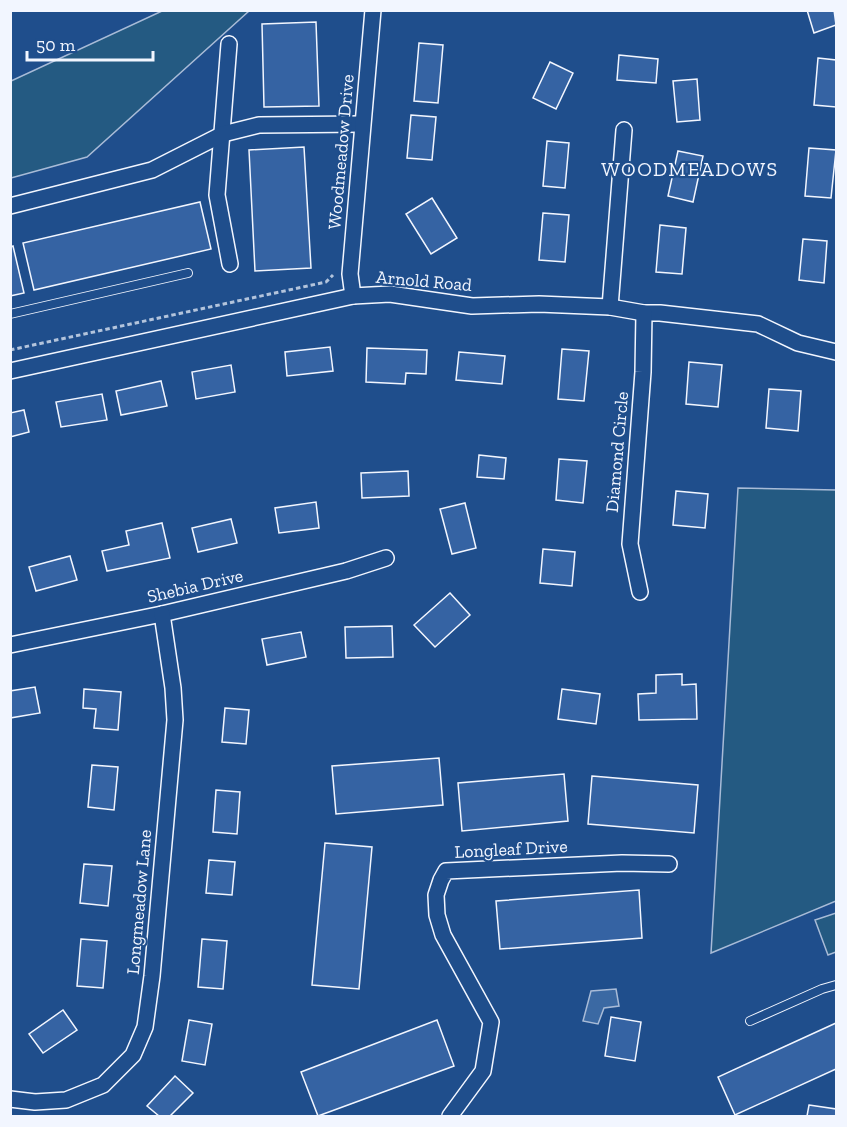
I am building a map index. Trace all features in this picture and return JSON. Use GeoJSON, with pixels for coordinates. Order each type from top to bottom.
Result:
{"type":"FeatureCollection","features":[{"type":"Feature","properties":{"kind":"street","name":"Woodmeadow Drive"},"geometry":{"type":"LineString","coordinates":[[353,296],[350,274],[373,10]]}},
{"type":"Feature","properties":{"kind":"street"},"geometry":{"type":"LineString","coordinates":[[229,44],[217,195],[230,264]]}},
{"type":"Feature","properties":{"kind":"street"},"geometry":{"type":"LineString","coordinates":[[10,206],[152,170],[223,134],[259,125],[362,124]]}},
{"type":"Feature","properties":{"kind":"street"},"geometry":{"type":"LineString","coordinates":[[610,308],[624,130]]}},
{"type":"Feature","properties":{"kind":"street","name":"Arnold Road"},"geometry":{"type":"LineString","coordinates":[[10,371],[353,296],[390,294],[472,306],[539,303],[758,324],[798,343],[837,352]]}},
{"type":"Feature","properties":{"kind":"street","name":"Diamond Circle"},"geometry":{"type":"LineString","coordinates":[[640,592],[630,544],[643,372],[644,313]]}},
{"type":"Feature","properties":{"kind":"street","name":"Shebia Drive"},"geometry":{"type":"LineString","coordinates":[[10,645],[162,614],[346,571],[386,558]]}},
{"type":"Feature","properties":{"kind":"street","name":"Longmeadow Lane"},"geometry":{"type":"LineString","coordinates":[[10,1099],[35,1102],[66,1100],[103,1085],[133,1055],[145,1027],[152,976],[175,720],[173,688],[162,614]]}},
{"type":"Feature","properties":{"kind":"street","name":"Longleaf Drive"},"geometry":{"type":"LineString","coordinates":[[450,1116],[483,1071],[491,1022],[443,935],[437,915],[436,895],[447,871],[622,863],[669,864]]}},
{"type":"Feature","properties":{"kind":"lane"},"geometry":{"type":"LineString","coordinates":[[10,314],[188,273]]}},
{"type":"Feature","properties":{"kind":"lane"},"geometry":{"type":"LineString","coordinates":[[750,1021],[822,989],[837,985]]}},
{"type":"Feature","properties":{"kind":"path"},"geometry":{"type":"LineString","coordinates":[[10,350],[326,282],[334,273]]}},
{"type":"Feature","properties":{"kind":"shaded area"},"geometry":{"type":"Polygon","coordinates":[[[162,11],[249,11],[87,157],[11,178],[11,81],[162,11]]]}},
{"type":"Feature","properties":{"kind":"shaded area"},"geometry":{"type":"Polygon","coordinates":[[[738,488],[836,490],[836,901],[711,953],[738,488]]]}},
{"type":"Feature","properties":{"kind":"shaded area"},"geometry":{"type":"Polygon","coordinates":[[[836,913],[836,952],[828,955],[815,920],[836,913]]]}},
{"type":"Feature","properties":{"kind":"shaded area"},"geometry":{"type":"Polygon","coordinates":[[[616,989],[619,1006],[604,1008],[598,1024],[583,1021],[591,991],[616,989]]]}},
{"type":"Feature","properties":{"kind":"building"},"geometry":{"type":"Polygon","coordinates":[[[807,10],[834,10],[836,25],[814,33],[807,10]]]}},
{"type":"Feature","properties":{"kind":"building"},"geometry":{"type":"Polygon","coordinates":[[[316,22],[319,106],[264,107],[262,24],[316,22]]]}},
{"type":"Feature","properties":{"kind":"building"},"geometry":{"type":"Polygon","coordinates":[[[419,43],[443,45],[438,103],[414,101],[419,43]]]}},
{"type":"Feature","properties":{"kind":"building"},"geometry":{"type":"Polygon","coordinates":[[[619,55],[658,59],[656,83],[617,80],[619,55]]]}},
{"type":"Feature","properties":{"kind":"building"},"geometry":{"type":"Polygon","coordinates":[[[818,58],[836,60],[836,107],[814,105],[818,58]]]}},
{"type":"Feature","properties":{"kind":"building"},"geometry":{"type":"Polygon","coordinates":[[[550,62],[573,73],[556,109],[533,98],[550,62]]]}},
{"type":"Feature","properties":{"kind":"building"},"geometry":{"type":"Polygon","coordinates":[[[697,79],[700,120],[677,122],[673,81],[697,79]]]}},
{"type":"Feature","properties":{"kind":"building"},"geometry":{"type":"Polygon","coordinates":[[[411,115],[436,117],[432,160],[407,158],[411,115]]]}},
{"type":"Feature","properties":{"kind":"building"},"geometry":{"type":"Polygon","coordinates":[[[547,141],[569,143],[565,188],[543,186],[547,141]]]}},
{"type":"Feature","properties":{"kind":"building"},"geometry":{"type":"Polygon","coordinates":[[[304,147],[311,268],[255,271],[249,150],[304,147]]]}},
{"type":"Feature","properties":{"kind":"building"},"geometry":{"type":"Polygon","coordinates":[[[809,148],[836,150],[831,198],[805,196],[809,148]]]}},
{"type":"Feature","properties":{"kind":"building"},"geometry":{"type":"Polygon","coordinates":[[[678,151],[703,156],[693,202],[668,196],[678,151]]]}},
{"type":"Feature","properties":{"kind":"building"},"geometry":{"type":"Polygon","coordinates":[[[432,198],[457,238],[431,254],[406,214],[432,198]]]}},
{"type":"Feature","properties":{"kind":"building"},"geometry":{"type":"Polygon","coordinates":[[[200,202],[211,249],[34,290],[23,243],[200,202]]]}},
{"type":"Feature","properties":{"kind":"building"},"geometry":{"type":"Polygon","coordinates":[[[543,213],[569,215],[565,262],[539,260],[543,213]]]}},
{"type":"Feature","properties":{"kind":"building"},"geometry":{"type":"Polygon","coordinates":[[[660,225],[686,228],[682,274],[656,272],[660,225]]]}},
{"type":"Feature","properties":{"kind":"building"},"geometry":{"type":"Polygon","coordinates":[[[803,239],[827,241],[824,283],[799,280],[803,239]]]}},
{"type":"Feature","properties":{"kind":"building"},"geometry":{"type":"Polygon","coordinates":[[[13,246],[24,293],[10,296],[10,247],[13,246]]]}},
{"type":"Feature","properties":{"kind":"building"},"geometry":{"type":"Polygon","coordinates":[[[330,347],[333,371],[287,376],[285,352],[330,347]]]}},
{"type":"Feature","properties":{"kind":"building"},"geometry":{"type":"Polygon","coordinates":[[[367,348],[427,350],[426,374],[406,373],[405,384],[366,382],[367,348]]]}},
{"type":"Feature","properties":{"kind":"building"},"geometry":{"type":"Polygon","coordinates":[[[562,349],[589,351],[584,401],[558,399],[562,349]]]}},
{"type":"Feature","properties":{"kind":"building"},"geometry":{"type":"Polygon","coordinates":[[[459,352],[505,356],[502,384],[456,380],[459,352]]]}},
{"type":"Feature","properties":{"kind":"building"},"geometry":{"type":"Polygon","coordinates":[[[689,362],[722,365],[718,407],[686,404],[689,362]]]}},
{"type":"Feature","properties":{"kind":"building"},"geometry":{"type":"Polygon","coordinates":[[[231,365],[235,392],[196,399],[192,372],[231,365]]]}},
{"type":"Feature","properties":{"kind":"building"},"geometry":{"type":"Polygon","coordinates":[[[161,381],[167,406],[121,415],[116,391],[161,381]]]}},
{"type":"Feature","properties":{"kind":"building"},"geometry":{"type":"Polygon","coordinates":[[[769,389],[801,391],[798,431],[766,428],[769,389]]]}},
{"type":"Feature","properties":{"kind":"building"},"geometry":{"type":"Polygon","coordinates":[[[102,394],[107,420],[61,427],[56,402],[102,394]]]}},
{"type":"Feature","properties":{"kind":"building"},"geometry":{"type":"Polygon","coordinates":[[[24,410],[29,432],[10,437],[10,413],[24,410]]]}},
{"type":"Feature","properties":{"kind":"building"},"geometry":{"type":"Polygon","coordinates":[[[479,455],[506,458],[504,479],[477,477],[479,455]]]}},
{"type":"Feature","properties":{"kind":"building"},"geometry":{"type":"Polygon","coordinates":[[[559,459],[587,461],[583,503],[556,500],[559,459]]]}},
{"type":"Feature","properties":{"kind":"building"},"geometry":{"type":"Polygon","coordinates":[[[408,471],[409,496],[362,498],[361,473],[408,471]]]}},
{"type":"Feature","properties":{"kind":"building"},"geometry":{"type":"Polygon","coordinates":[[[676,491],[708,494],[705,528],[673,525],[676,491]]]}},
{"type":"Feature","properties":{"kind":"building"},"geometry":{"type":"Polygon","coordinates":[[[316,502],[319,528],[279,533],[275,508],[316,502]]]}},
{"type":"Feature","properties":{"kind":"building"},"geometry":{"type":"Polygon","coordinates":[[[465,503],[476,548],[452,554],[440,509],[465,503]]]}},
{"type":"Feature","properties":{"kind":"building"},"geometry":{"type":"Polygon","coordinates":[[[231,519],[237,543],[198,552],[192,528],[231,519]]]}},
{"type":"Feature","properties":{"kind":"building"},"geometry":{"type":"Polygon","coordinates":[[[162,523],[170,558],[107,571],[102,551],[129,545],[126,531],[162,523]]]}},
{"type":"Feature","properties":{"kind":"building"},"geometry":{"type":"Polygon","coordinates":[[[543,549],[575,552],[572,586],[540,583],[543,549]]]}},
{"type":"Feature","properties":{"kind":"building"},"geometry":{"type":"Polygon","coordinates":[[[70,556],[77,580],[36,591],[29,567],[70,556]]]}},
{"type":"Feature","properties":{"kind":"building"},"geometry":{"type":"Polygon","coordinates":[[[450,593],[470,615],[435,647],[414,625],[450,593]]]}},
{"type":"Feature","properties":{"kind":"building"},"geometry":{"type":"Polygon","coordinates":[[[392,626],[393,657],[346,658],[345,627],[392,626]]]}},
{"type":"Feature","properties":{"kind":"building"},"geometry":{"type":"Polygon","coordinates":[[[301,632],[306,657],[267,665],[262,639],[301,632]]]}},
{"type":"Feature","properties":{"kind":"building"},"geometry":{"type":"Polygon","coordinates":[[[682,674],[682,685],[696,684],[697,719],[639,720],[638,694],[656,693],[656,675],[682,674]]]}},
{"type":"Feature","properties":{"kind":"building"},"geometry":{"type":"Polygon","coordinates":[[[35,687],[40,713],[10,718],[10,691],[35,687]]]}},
{"type":"Feature","properties":{"kind":"building"},"geometry":{"type":"Polygon","coordinates":[[[84,689],[121,692],[118,730],[94,728],[96,709],[83,708],[84,689]]]}},
{"type":"Feature","properties":{"kind":"building"},"geometry":{"type":"Polygon","coordinates":[[[562,689],[600,694],[596,724],[558,719],[562,689]]]}},
{"type":"Feature","properties":{"kind":"building"},"geometry":{"type":"Polygon","coordinates":[[[225,708],[249,710],[246,744],[222,742],[225,708]]]}},
{"type":"Feature","properties":{"kind":"building"},"geometry":{"type":"Polygon","coordinates":[[[439,758],[443,805],[336,814],[332,766],[439,758]]]}},
{"type":"Feature","properties":{"kind":"building"},"geometry":{"type":"Polygon","coordinates":[[[92,765],[118,767],[114,810],[88,807],[92,765]]]}},
{"type":"Feature","properties":{"kind":"building"},"geometry":{"type":"Polygon","coordinates":[[[564,774],[568,821],[462,831],[458,783],[564,774]]]}},
{"type":"Feature","properties":{"kind":"building"},"geometry":{"type":"Polygon","coordinates":[[[592,776],[698,785],[694,833],[588,824],[592,776]]]}},
{"type":"Feature","properties":{"kind":"building"},"geometry":{"type":"Polygon","coordinates":[[[216,790],[240,792],[237,834],[213,832],[216,790]]]}},
{"type":"Feature","properties":{"kind":"building"},"geometry":{"type":"Polygon","coordinates":[[[325,843],[372,847],[359,989],[312,985],[325,843]]]}},
{"type":"Feature","properties":{"kind":"building"},"geometry":{"type":"Polygon","coordinates":[[[209,860],[235,862],[232,895],[206,893],[209,860]]]}},
{"type":"Feature","properties":{"kind":"building"},"geometry":{"type":"Polygon","coordinates":[[[84,864],[112,866],[108,906],[80,903],[84,864]]]}},
{"type":"Feature","properties":{"kind":"building"},"geometry":{"type":"Polygon","coordinates":[[[639,890],[642,938],[500,949],[496,901],[639,890]]]}},
{"type":"Feature","properties":{"kind":"building"},"geometry":{"type":"Polygon","coordinates":[[[81,939],[107,941],[103,988],[77,986],[81,939]]]}},
{"type":"Feature","properties":{"kind":"building"},"geometry":{"type":"Polygon","coordinates":[[[202,939],[227,941],[223,989],[198,987],[202,939]]]}},
{"type":"Feature","properties":{"kind":"building"},"geometry":{"type":"Polygon","coordinates":[[[63,1010],[77,1030],[43,1053],[29,1034],[63,1010]]]}},
{"type":"Feature","properties":{"kind":"building"},"geometry":{"type":"Polygon","coordinates":[[[611,1017],[641,1022],[635,1061],[605,1056],[611,1017]]]}},
{"type":"Feature","properties":{"kind":"building"},"geometry":{"type":"Polygon","coordinates":[[[189,1020],[212,1024],[205,1065],[182,1061],[189,1020]]]}},
{"type":"Feature","properties":{"kind":"building"},"geometry":{"type":"Polygon","coordinates":[[[437,1020],[454,1066],[318,1116],[301,1072],[437,1020]]]}},
{"type":"Feature","properties":{"kind":"building"},"geometry":{"type":"Polygon","coordinates":[[[836,1023],[836,1069],[735,1115],[718,1077],[836,1023]]]}},
{"type":"Feature","properties":{"kind":"building"},"geometry":{"type":"Polygon","coordinates":[[[175,1076],[193,1093],[170,1116],[159,1116],[147,1106],[175,1076]]]}},
{"type":"Feature","properties":{"kind":"building"},"geometry":{"type":"Polygon","coordinates":[[[809,1105],[836,1109],[836,1116],[807,1116],[809,1105]]]}},
{"type":"Feature","properties":{"kind":"district","name":"WOODMEADOWS"},"geometry":{"type":"Point","coordinates":[690,169]}}]}
